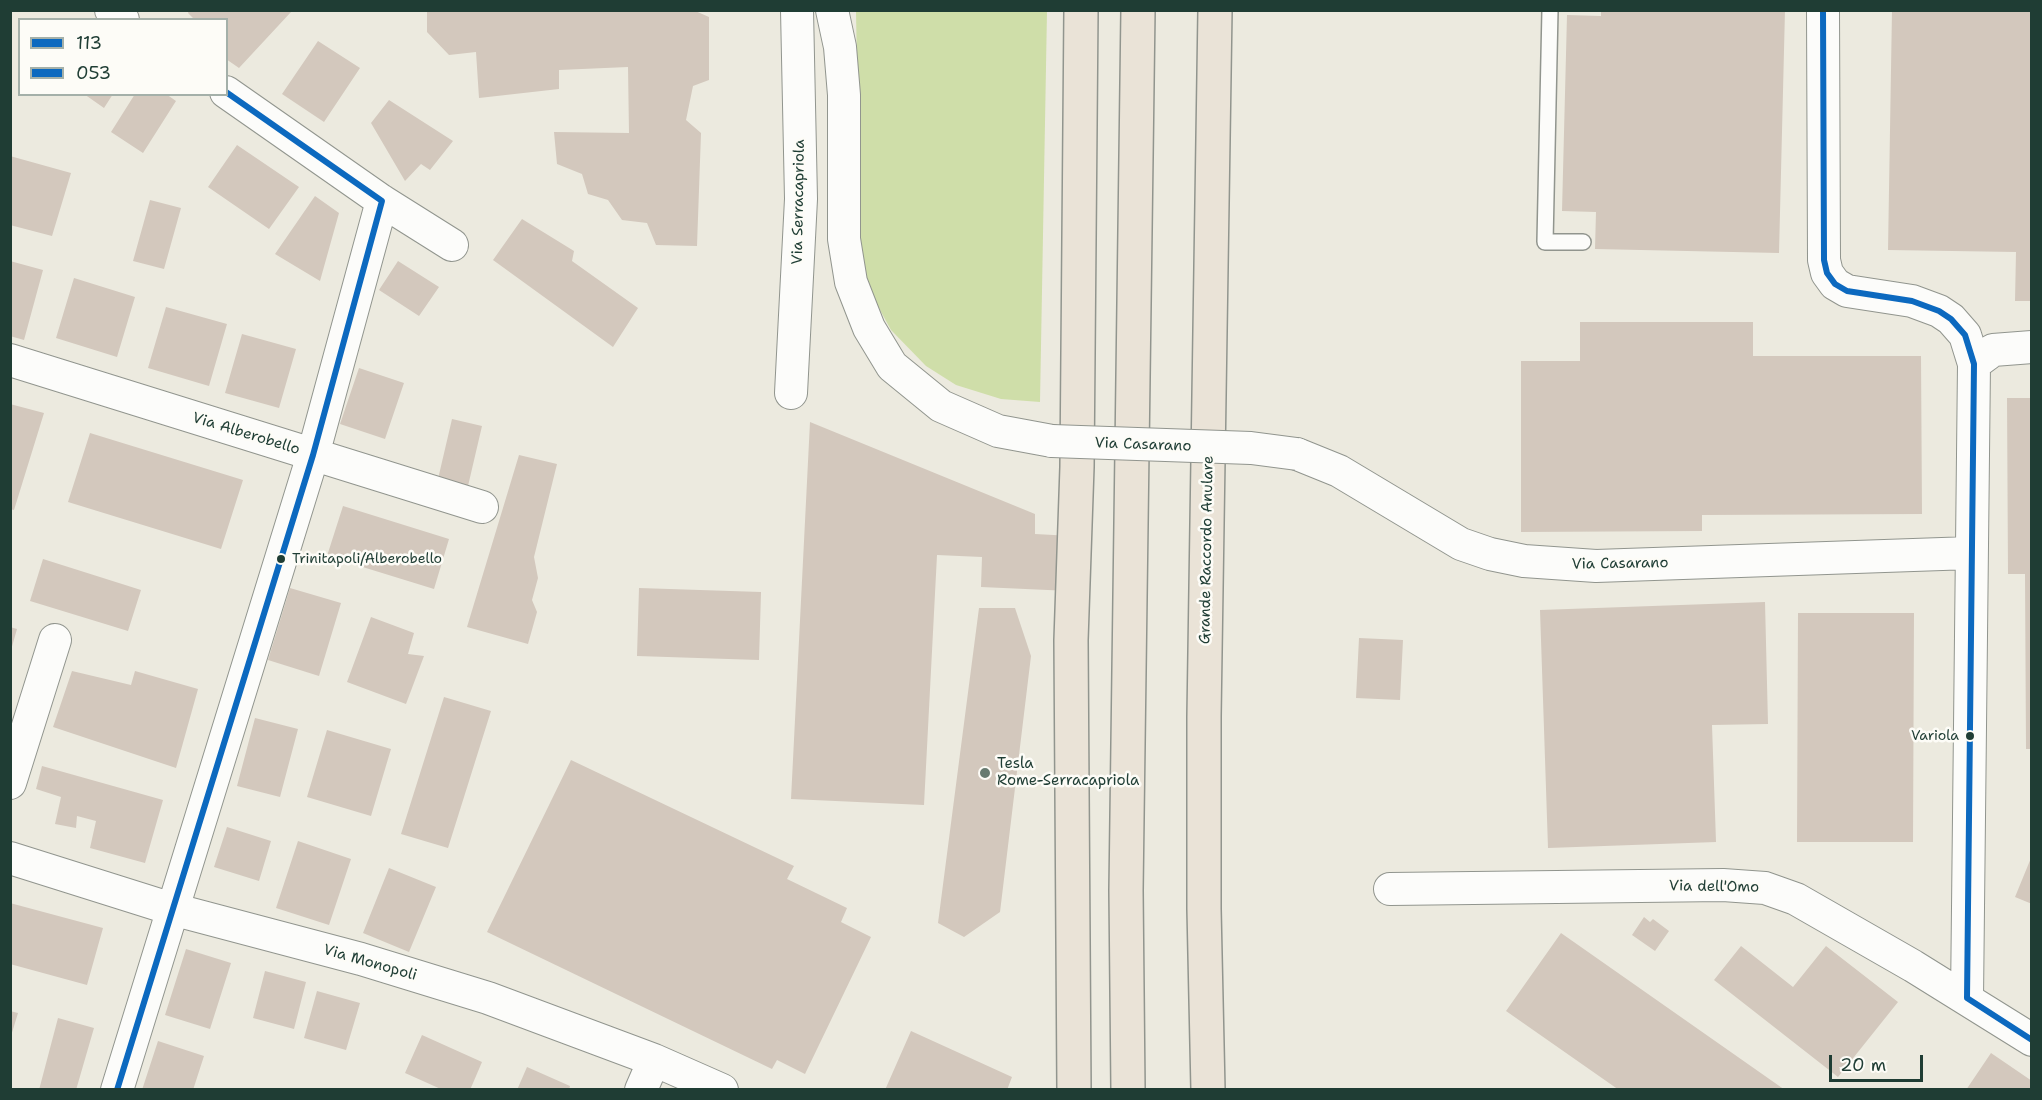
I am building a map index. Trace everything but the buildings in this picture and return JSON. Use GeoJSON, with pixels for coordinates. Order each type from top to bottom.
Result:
{"type":"FeatureCollection","features":[{"type":"Feature","properties":{"kind":"highway"},"geometry":{"type":"LineString","coordinates":[[1074,1089],[1071,640],[1077,467],[1081,10]]}},
{"type":"Feature","properties":{"kind":"highway"},"geometry":{"type":"LineString","coordinates":[[1128,1089],[1126,854],[1138,10]]}},
{"type":"Feature","properties":{"kind":"highway","name":"Grande Raccordo Anulare"},"geometry":{"type":"LineString","coordinates":[[1208,1089],[1204,909],[1204,716],[1215,10]]}},
{"type":"Feature","properties":{"kind":"street","name":"Via Serracapriola"},"geometry":{"type":"LineString","coordinates":[[791,393],[801,199],[797,10]]}},
{"type":"Feature","properties":{"kind":"street","name":"Via Casarano"},"geometry":{"type":"LineString","coordinates":[[832,10],[840,48],[844,95],[844,239],[851,282],[869,328],[892,366],[941,406],[998,431],[1052,441],[1251,448],[1297,454],[1339,471],[1461,544],[1490,554],[1524,561],[1596,566],[1971,553]]}},
{"type":"Feature","properties":{"kind":"street"},"geometry":{"type":"LineString","coordinates":[[1823,10],[1824,260],[1827,273],[1835,284],[1847,291],[1912,301],[1940,311],[1951,319],[1965,335],[1974,364],[1967,998]]}},
{"type":"Feature","properties":{"kind":"street"},"geometry":{"type":"LineString","coordinates":[[228,93],[382,201],[452,245]]}},
{"type":"Feature","properties":{"kind":"street"},"geometry":{"type":"LineString","coordinates":[[117,1089],[314,455],[382,201]]}},
{"type":"Feature","properties":{"kind":"street"},"geometry":{"type":"LineString","coordinates":[[1974,364],[1994,350],[2031,347]]}},
{"type":"Feature","properties":{"kind":"street","name":"Via Alberobello"},"geometry":{"type":"LineString","coordinates":[[10,360],[482,507]]}},
{"type":"Feature","properties":{"kind":"street"},"geometry":{"type":"LineString","coordinates":[[10,783],[56,640]]}},
{"type":"Feature","properties":{"kind":"street","name":"Via Monopoli"},"geometry":{"type":"LineString","coordinates":[[10,858],[172,909],[455,988],[654,1060],[722,1089]]}},
{"type":"Feature","properties":{"kind":"street","name":"Via dell'Omo"},"geometry":{"type":"LineString","coordinates":[[1390,889],[1723,885],[1765,888],[1796,899],[1967,998],[2031,1040]]}},
{"type":"Feature","properties":{"kind":"street"},"geometry":{"type":"LineString","coordinates":[[641,1089],[654,1060]]}},
{"type":"Feature","properties":{"kind":"lane"},"geometry":{"type":"LineString","coordinates":[[1550,10],[1545,242],[1583,242]]}},
{"type":"Feature","properties":{"kind":"green space"},"geometry":{"type":"Polygon","coordinates":[[[856,11],[1047,11],[1040,402],[1001,399],[956,385],[926,366],[891,330],[868,288],[860,241],[856,11]]]}},
{"type":"Feature","properties":{"kind":"transit line","name":"113"},"geometry":{"type":"LineString","coordinates":[[1823,10],[1824,260],[1827,273],[1835,284],[1847,291],[1912,301],[1939,311],[1951,319],[1965,335],[1974,364],[1967,998],[2032,1040]]}},
{"type":"Feature","properties":{"kind":"transit line","name":"053"},"geometry":{"type":"LineString","coordinates":[[117,1090],[313,455],[382,201],[228,93]]}},
{"type":"Feature","properties":{"kind":"place","name":"Trinitapoli/Alberobello"},"geometry":{"type":"Point","coordinates":[281,559]}},
{"type":"Feature","properties":{"kind":"place","name":"Variola"},"geometry":{"type":"Point","coordinates":[1970,736]}},
{"type":"Feature","properties":{"kind":"place","name":"Tesla Rome-Serracapriola"},"geometry":{"type":"Point","coordinates":[985,773]}}]}
